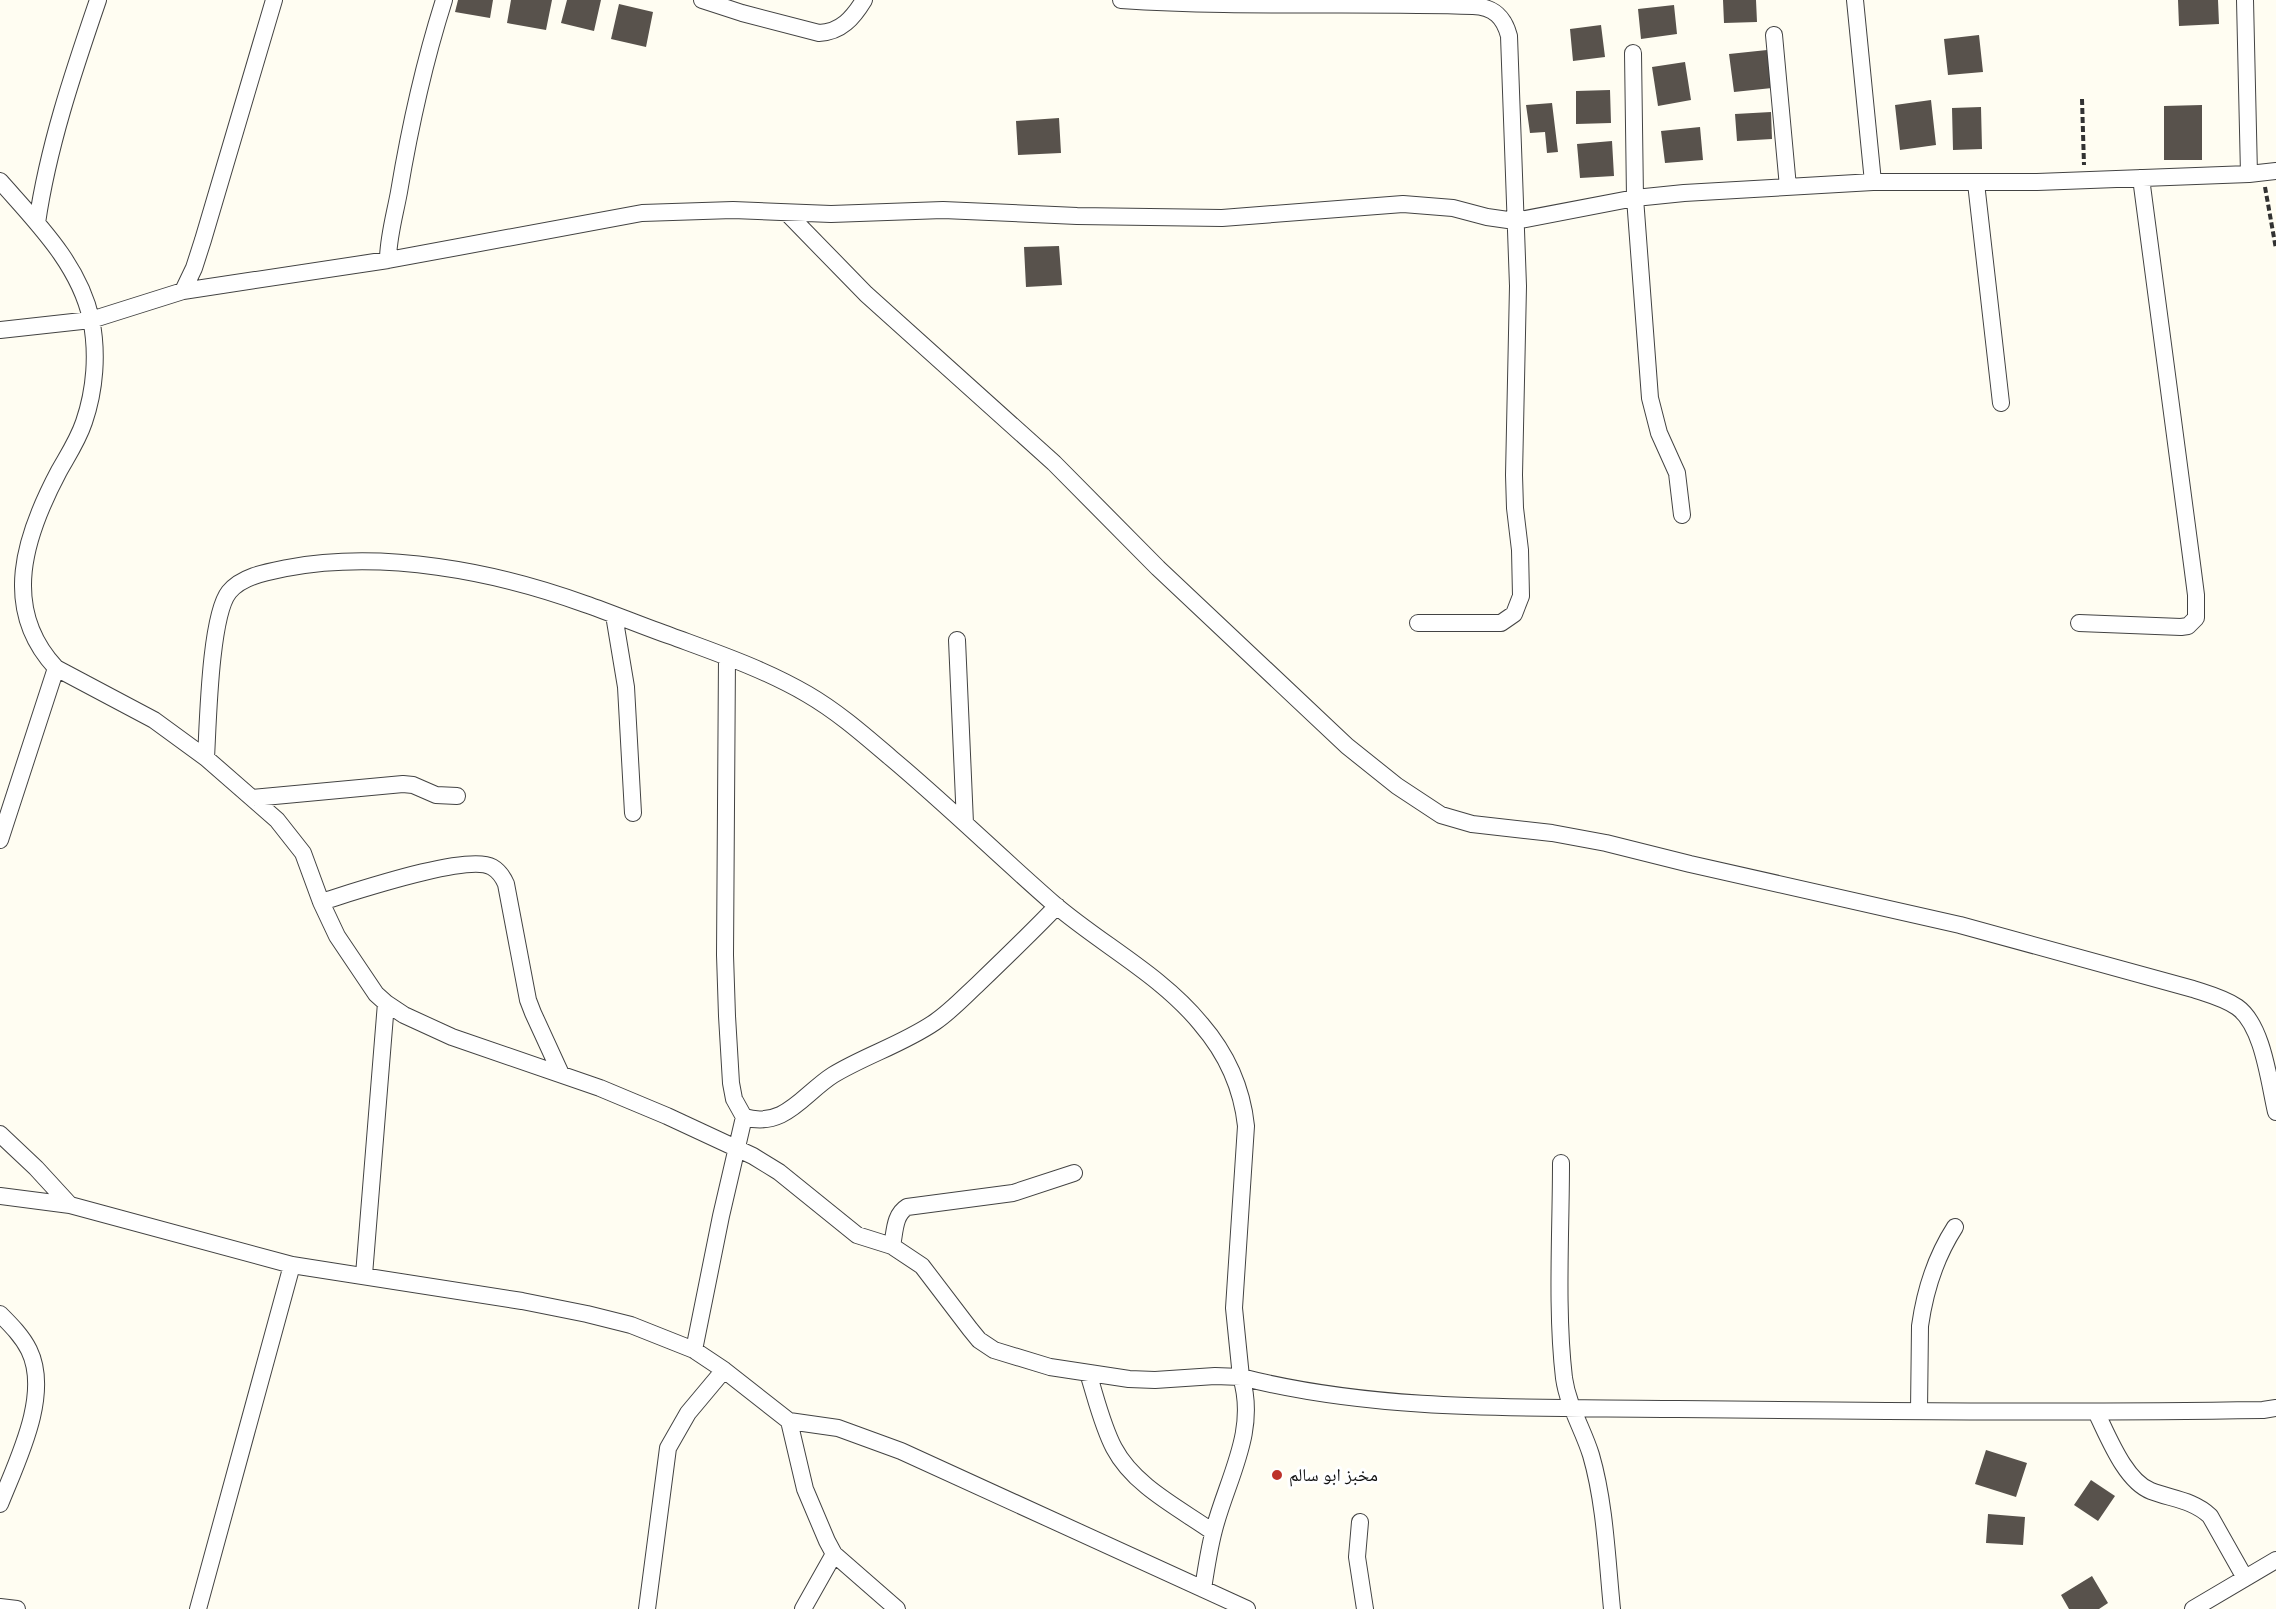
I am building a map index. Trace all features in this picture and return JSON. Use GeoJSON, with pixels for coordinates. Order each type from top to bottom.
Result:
{"type":"FeatureCollection","features":[{"type":"Feature","properties":{"kind":"street"},"geometry":{"type":"LineString","coordinates":[[37,223],[42,190],[56,132],[98,0]]}},
{"type":"Feature","properties":{"kind":"street"},"geometry":{"type":"LineString","coordinates":[[183,291],[194,268],[203,240],[274,0]]}},
{"type":"Feature","properties":{"kind":"street"},"geometry":{"type":"LineString","coordinates":[[388,260],[415,106],[444,0]]}},
{"type":"Feature","properties":{"kind":"street"},"geometry":{"type":"LineString","coordinates":[[702,0],[742,14],[819,33],[841,27],[864,0]]}},
{"type":"Feature","properties":{"kind":"street"},"geometry":{"type":"LineString","coordinates":[[1121,0],[1186,4],[1381,3],[1473,6],[1488,8],[1501,17],[1509,36],[1513,126],[1518,322],[1514,475],[1521,596],[1514,614],[1501,623],[1418,623]]}},
{"type":"Feature","properties":{"kind":"street"},"geometry":{"type":"LineString","coordinates":[[1855,0],[1874,182]]}},
{"type":"Feature","properties":{"kind":"street"},"geometry":{"type":"LineString","coordinates":[[0,330],[91,320],[183,291],[388,260],[642,213],[733,210],[787,213],[943,210],[1077,216],[1222,218],[1412,204],[1453,208],[1487,218],[1515,221],[1635,198],[1788,187],[1874,182],[1976,183],[2084,180],[2262,172],[2245,0]]}},
{"type":"Feature","properties":{"kind":"street"},"geometry":{"type":"LineString","coordinates":[[1774,35],[1788,187]]}},
{"type":"Feature","properties":{"kind":"street"},"geometry":{"type":"LineString","coordinates":[[1633,53],[1635,198],[1652,410],[1659,433],[1677,473],[1682,515]]}},
{"type":"Feature","properties":{"kind":"street"},"geometry":{"type":"LineString","coordinates":[[2079,623],[2181,627],[2188,626],[2196,618],[2196,595],[2141,178]]}},
{"type":"Feature","properties":{"kind":"street"},"geometry":{"type":"LineString","coordinates":[[0,181],[62,254],[81,289],[91,320],[95,367],[92,394],[77,438],[33,525],[24,573],[22,594],[26,618],[32,637],[44,656],[56,668],[154,720],[206,758],[253,798],[298,843],[337,936],[369,984],[386,1003],[404,1015],[452,1036],[600,1088],[737,1148],[779,1172],[857,1235],[892,1246],[922,1266],[979,1340],[994,1350],[1050,1367],[1088,1373],[1155,1380],[1215,1376],[1240,1377],[1292,1389],[1461,1405],[2096,1412],[2276,1408]]}},
{"type":"Feature","properties":{"kind":"street"},"geometry":{"type":"LineString","coordinates":[[1976,183],[2001,403]]}},
{"type":"Feature","properties":{"kind":"street"},"geometry":{"type":"LineString","coordinates":[[787,213],[866,294],[1054,463],[1158,568],[1347,746],[1419,802],[1441,815],[1458,821],[1493,828],[1552,832],[1606,843],[1960,925],[2193,989],[2224,1000],[2239,1009],[2253,1026],[2276,1112]]}},
{"type":"Feature","properties":{"kind":"street"},"geometry":{"type":"LineString","coordinates":[[206,758],[211,678],[221,607],[227,594],[235,586],[260,574],[305,564],[349,562],[414,565],[466,572],[519,583],[614,615],[783,680],[833,710],[902,767],[1057,906],[1177,998],[1205,1028],[1233,1073],[1242,1099],[1246,1126],[1234,1308],[1240,1377],[1246,1404],[1246,1427],[1238,1460],[1213,1532],[1203,1589]]}},
{"type":"Feature","properties":{"kind":"street"},"geometry":{"type":"LineString","coordinates":[[614,615],[626,687],[633,813]]}},
{"type":"Feature","properties":{"kind":"street"},"geometry":{"type":"LineString","coordinates":[[957,640],[965,823]]}},
{"type":"Feature","properties":{"kind":"street"},"geometry":{"type":"LineString","coordinates":[[694,1350],[744,1117],[734,1099],[730,1083],[727,1016],[725,955],[727,657]]}},
{"type":"Feature","properties":{"kind":"street"},"geometry":{"type":"LineString","coordinates":[[0,840],[56,668]]}},
{"type":"Feature","properties":{"kind":"street"},"geometry":{"type":"LineString","coordinates":[[253,798],[403,784],[413,785],[436,795],[457,796]]}},
{"type":"Feature","properties":{"kind":"street"},"geometry":{"type":"LineString","coordinates":[[321,902],[423,872],[469,865],[491,866],[501,874],[506,884],[528,1000],[561,1074]]}},
{"type":"Feature","properties":{"kind":"street"},"geometry":{"type":"LineString","coordinates":[[744,1117],[761,1120],[783,1115],[833,1075],[904,1041],[935,1022],[956,1006],[1057,906]]}},
{"type":"Feature","properties":{"kind":"street"},"geometry":{"type":"LineString","coordinates":[[364,1275],[386,1003]]}},
{"type":"Feature","properties":{"kind":"street"},"geometry":{"type":"LineString","coordinates":[[0,1134],[70,1205]]}},
{"type":"Feature","properties":{"kind":"street"},"geometry":{"type":"LineString","coordinates":[[1562,1163],[1564,1376],[1572,1407],[1590,1454],[1598,1488],[1612,1609]]}},
{"type":"Feature","properties":{"kind":"street"},"geometry":{"type":"LineString","coordinates":[[892,1246],[897,1218],[907,1207],[1013,1193],[1074,1173]]}},
{"type":"Feature","properties":{"kind":"street"},"geometry":{"type":"LineString","coordinates":[[0,1196],[70,1205],[292,1265],[364,1275],[587,1314],[631,1325],[694,1350],[724,1370],[789,1421],[838,1428],[901,1451],[1247,1609]]}},
{"type":"Feature","properties":{"kind":"street"},"geometry":{"type":"LineString","coordinates":[[1919,1411],[1922,1312],[1929,1279],[1936,1260],[1955,1227]]}},
{"type":"Feature","properties":{"kind":"street"},"geometry":{"type":"LineString","coordinates":[[198,1609],[292,1265]]}},
{"type":"Feature","properties":{"kind":"street"},"geometry":{"type":"LineString","coordinates":[[0,1314],[24,1340],[30,1352],[36,1378],[34,1408],[0,1504]]}},
{"type":"Feature","properties":{"kind":"street"},"geometry":{"type":"LineString","coordinates":[[647,1609],[668,1448],[688,1413],[724,1370]]}},
{"type":"Feature","properties":{"kind":"street"},"geometry":{"type":"LineString","coordinates":[[1088,1373],[1106,1432],[1125,1464],[1155,1492],[1213,1532]]}},
{"type":"Feature","properties":{"kind":"street"},"geometry":{"type":"LineString","coordinates":[[2096,1412],[2131,1476],[2140,1486],[2150,1491],[2202,1508],[2210,1516],[2245,1578]]}},
{"type":"Feature","properties":{"kind":"street"},"geometry":{"type":"LineString","coordinates":[[789,1421],[806,1489],[817,1521],[834,1554],[897,1609]]}},
{"type":"Feature","properties":{"kind":"street"},"geometry":{"type":"LineString","coordinates":[[1360,1522],[1357,1557],[1365,1609]]}},
{"type":"Feature","properties":{"kind":"street"},"geometry":{"type":"LineString","coordinates":[[803,1609],[834,1554]]}},
{"type":"Feature","properties":{"kind":"street"},"geometry":{"type":"LineString","coordinates":[[2193,1609],[2276,1560]]}},
{"type":"Feature","properties":{"kind":"street"},"geometry":{"type":"LineString","coordinates":[[0,1607],[17,1609]]}},
{"type":"Feature","properties":{"kind":"path"},"geometry":{"type":"LineString","coordinates":[[2082,99],[2084,180]]}},
{"type":"Feature","properties":{"kind":"path"},"geometry":{"type":"LineString","coordinates":[[2262,172],[2276,249]]}},
{"type":"Feature","properties":{"kind":"building"},"geometry":{"type":"Polygon","coordinates":[[[458,0],[493,0],[490,18],[455,12],[458,0]]]}},
{"type":"Feature","properties":{"kind":"building"},"geometry":{"type":"Polygon","coordinates":[[[511,0],[552,0],[546,30],[507,23],[511,0]]]}},
{"type":"Feature","properties":{"kind":"building"},"geometry":{"type":"Polygon","coordinates":[[[567,0],[601,0],[594,31],[561,23],[567,0]]]}},
{"type":"Feature","properties":{"kind":"building"},"geometry":{"type":"Polygon","coordinates":[[[1723,0],[1756,0],[1757,22],[1724,23],[1723,0]]]}},
{"type":"Feature","properties":{"kind":"building"},"geometry":{"type":"Polygon","coordinates":[[[2178,0],[2218,0],[2219,24],[2179,26],[2178,0]]]}},
{"type":"Feature","properties":{"kind":"building"},"geometry":{"type":"Polygon","coordinates":[[[619,4],[653,12],[646,47],[611,39],[619,4]]]}},
{"type":"Feature","properties":{"kind":"building"},"geometry":{"type":"Polygon","coordinates":[[[1674,5],[1677,34],[1641,39],[1638,9],[1674,5]]]}},
{"type":"Feature","properties":{"kind":"building"},"geometry":{"type":"Polygon","coordinates":[[[1601,25],[1605,57],[1573,61],[1570,29],[1601,25]]]}},
{"type":"Feature","properties":{"kind":"building"},"geometry":{"type":"Polygon","coordinates":[[[1979,35],[1983,72],[1948,75],[1944,39],[1979,35]]]}},
{"type":"Feature","properties":{"kind":"building"},"geometry":{"type":"Polygon","coordinates":[[[1767,50],[1772,88],[1734,92],[1729,54],[1767,50]]]}},
{"type":"Feature","properties":{"kind":"building"},"geometry":{"type":"Polygon","coordinates":[[[1685,62],[1691,100],[1658,106],[1652,67],[1685,62]]]}},
{"type":"Feature","properties":{"kind":"building"},"geometry":{"type":"Polygon","coordinates":[[[1610,90],[1611,123],[1576,124],[1576,91],[1610,90]]]}},
{"type":"Feature","properties":{"kind":"building"},"geometry":{"type":"Polygon","coordinates":[[[1931,100],[1936,145],[1900,150],[1895,105],[1931,100]]]}},
{"type":"Feature","properties":{"kind":"building"},"geometry":{"type":"Polygon","coordinates":[[[1552,103],[1558,152],[1547,153],[1545,132],[1530,133],[1526,105],[1552,103]]]}},
{"type":"Feature","properties":{"kind":"building"},"geometry":{"type":"Polygon","coordinates":[[[2202,105],[2202,160],[2164,160],[2164,106],[2202,105]]]}},
{"type":"Feature","properties":{"kind":"building"},"geometry":{"type":"Polygon","coordinates":[[[1981,107],[1982,149],[1953,150],[1952,108],[1981,107]]]}},
{"type":"Feature","properties":{"kind":"building"},"geometry":{"type":"Polygon","coordinates":[[[1771,112],[1772,139],[1737,141],[1735,114],[1771,112]]]}},
{"type":"Feature","properties":{"kind":"building"},"geometry":{"type":"Polygon","coordinates":[[[1059,118],[1061,153],[1018,155],[1016,121],[1059,118]]]}},
{"type":"Feature","properties":{"kind":"building"},"geometry":{"type":"Polygon","coordinates":[[[1700,127],[1703,160],[1665,163],[1661,131],[1700,127]]]}},
{"type":"Feature","properties":{"kind":"building"},"geometry":{"type":"Polygon","coordinates":[[[1612,141],[1614,176],[1580,178],[1577,144],[1612,141]]]}},
{"type":"Feature","properties":{"kind":"building"},"geometry":{"type":"Polygon","coordinates":[[[1059,246],[1062,285],[1026,287],[1024,247],[1059,246]]]}},
{"type":"Feature","properties":{"kind":"building"},"geometry":{"type":"Polygon","coordinates":[[[1986,1450],[2027,1463],[2016,1497],[1975,1484],[1986,1450]]]}},
{"type":"Feature","properties":{"kind":"building"},"geometry":{"type":"Polygon","coordinates":[[[2091,1480],[2115,1496],[2098,1521],[2074,1505],[2091,1480]]]}},
{"type":"Feature","properties":{"kind":"building"},"geometry":{"type":"Polygon","coordinates":[[[1988,1514],[2025,1517],[2023,1545],[1986,1543],[1988,1514]]]}},
{"type":"Feature","properties":{"kind":"building"},"geometry":{"type":"Polygon","coordinates":[[[2092,1576],[2108,1603],[2099,1609],[2069,1609],[2061,1595],[2092,1576]]]}},
{"type":"Feature","properties":{"kind":"place","name":"مخبز ابو سالم"},"geometry":{"type":"Point","coordinates":[1277,1475]}}]}
